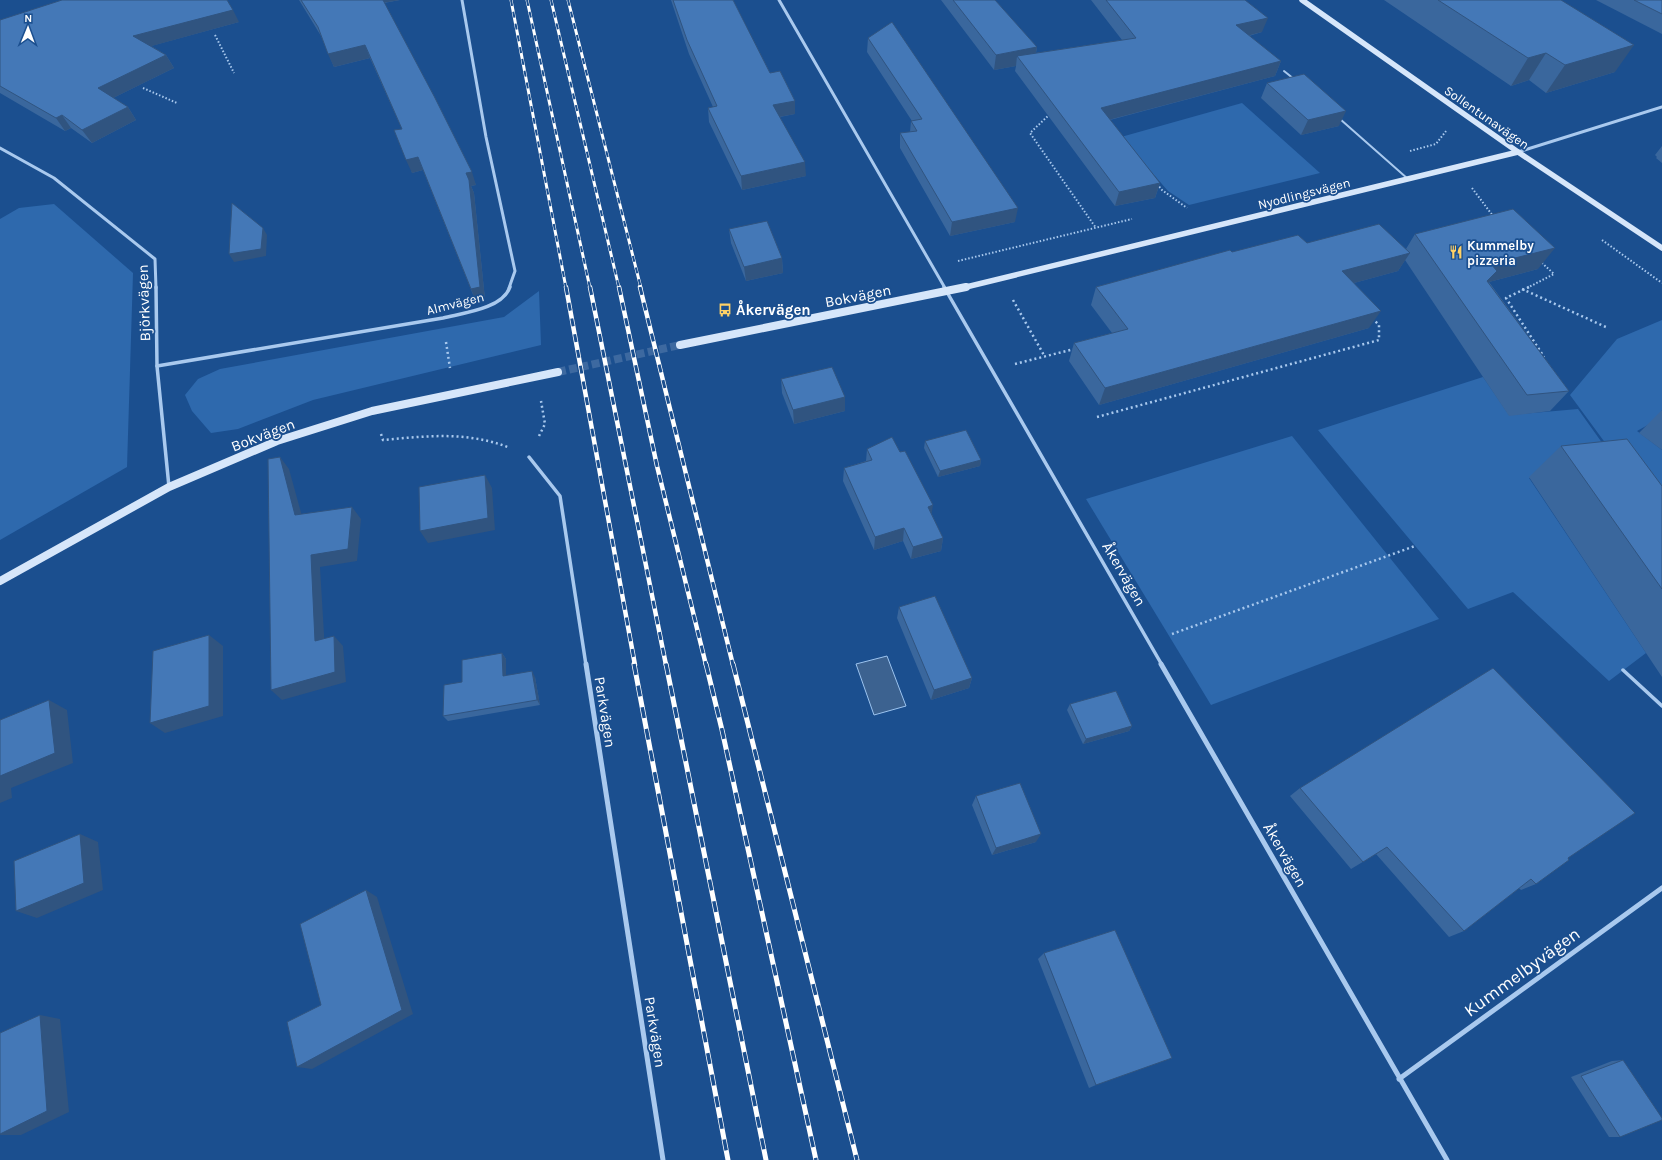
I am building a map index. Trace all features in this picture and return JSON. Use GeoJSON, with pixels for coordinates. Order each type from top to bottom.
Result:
{"type":"FeatureCollection","features":[{"type":"Feature","properties":{"kind":"street","name":"Almvägen"},"geometry":{"type":"LineString","coordinates":[[157,366],[443,318],[489,307],[508,291],[515,271],[486,137],[462,0]]}},
{"type":"Feature","properties":{"kind":"street","name":"Åkervägen"},"geometry":{"type":"LineString","coordinates":[[779,0],[948,291],[1148,642],[1447,1160]]}},
{"type":"Feature","properties":{"kind":"street","name":"Sollentunavägen"},"geometry":{"type":"LineString","coordinates":[[1302,0],[1518,152],[1662,248]]}},
{"type":"Feature","properties":{"kind":"street","name":"Nyodlingsvägen"},"geometry":{"type":"LineString","coordinates":[[948,291],[1518,152],[1662,107]]}},
{"type":"Feature","properties":{"kind":"street","name":"Björkvägen"},"geometry":{"type":"LineString","coordinates":[[0,148],[54,178],[155,259],[157,366],[169,487]]}},
{"type":"Feature","properties":{"kind":"street","name":"Bokvägen"},"geometry":{"type":"LineString","coordinates":[[680,345],[948,291]]}},
{"type":"Feature","properties":{"kind":"street","name":"Bokvägen"},"geometry":{"type":"LineString","coordinates":[[0,581],[169,487],[277,441],[372,411],[558,372]]}},
{"type":"Feature","properties":{"kind":"street","name":"Parkvägen"},"geometry":{"type":"LineString","coordinates":[[530,457],[560,496],[663,1160]]}},
{"type":"Feature","properties":{"kind":"street","name":"Kummelbyvägen"},"geometry":{"type":"LineString","coordinates":[[1399,1079],[1662,888]]}},
{"type":"Feature","properties":{"kind":"lane"},"geometry":{"type":"LineString","coordinates":[[1284,70],[1296,81]]}},
{"type":"Feature","properties":{"kind":"lane"},"geometry":{"type":"LineString","coordinates":[[1337,117],[1408,179]]}},
{"type":"Feature","properties":{"kind":"lane"},"geometry":{"type":"LineString","coordinates":[[1623,670],[1662,706]]}},
{"type":"Feature","properties":{"kind":"path"},"geometry":{"type":"LineString","coordinates":[[215,35],[234,73]]}},
{"type":"Feature","properties":{"kind":"path"},"geometry":{"type":"LineString","coordinates":[[143,88],[177,103]]}},
{"type":"Feature","properties":{"kind":"path"},"geometry":{"type":"LineString","coordinates":[[1053,112],[1030,132],[1058,175],[1113,251]]}},
{"type":"Feature","properties":{"kind":"path"},"geometry":{"type":"LineString","coordinates":[[1384,158],[1436,144],[1449,128]]}},
{"type":"Feature","properties":{"kind":"path"},"geometry":{"type":"LineString","coordinates":[[1456,167],[1494,219]]}},
{"type":"Feature","properties":{"kind":"path"},"geometry":{"type":"LineString","coordinates":[[1152,179],[1162,190],[1211,227]]}},
{"type":"Feature","properties":{"kind":"path"},"geometry":{"type":"LineString","coordinates":[[1178,208],[1193,205]]}},
{"type":"Feature","properties":{"kind":"path"},"geometry":{"type":"LineString","coordinates":[[955,261],[1133,219]]}},
{"type":"Feature","properties":{"kind":"path"},"geometry":{"type":"LineString","coordinates":[[1538,259],[1554,274],[1506,298],[1548,363]]}},
{"type":"Feature","properties":{"kind":"path"},"geometry":{"type":"LineString","coordinates":[[1001,278],[1045,357]]}},
{"type":"Feature","properties":{"kind":"path"},"geometry":{"type":"LineString","coordinates":[[1522,289],[1608,328]]}},
{"type":"Feature","properties":{"kind":"path"},"geometry":{"type":"LineString","coordinates":[[1097,417],[1379,340],[1379,325],[1369,314]]}},
{"type":"Feature","properties":{"kind":"path"},"geometry":{"type":"LineString","coordinates":[[443,318],[454,393]]}},
{"type":"Feature","properties":{"kind":"path"},"geometry":{"type":"LineString","coordinates":[[993,370],[1076,349]]}},
{"type":"Feature","properties":{"kind":"path"},"geometry":{"type":"LineString","coordinates":[[372,411],[383,440],[447,435],[494,440],[530,457],[545,424],[536,376]]}},
{"type":"Feature","properties":{"kind":"path"},"geometry":{"type":"LineString","coordinates":[[1148,642],[1415,546]]}},
{"type":"Feature","properties":{"kind":"shaded area"},"geometry":{"type":"Polygon","coordinates":[[[1242,103],[1320,173],[1189,205],[1168,191],[1121,137],[1242,103]]]}},
{"type":"Feature","properties":{"kind":"shaded area"},"geometry":{"type":"Polygon","coordinates":[[[54,204],[133,273],[127,467],[0,540],[0,219],[19,208],[54,204]]]}},
{"type":"Feature","properties":{"kind":"shaded area"},"geometry":{"type":"Polygon","coordinates":[[[539,291],[541,345],[313,400],[238,429],[211,433],[192,411],[185,395],[198,379],[220,369],[504,317],[539,291]]]}},
{"type":"Feature","properties":{"kind":"shaded area"},"geometry":{"type":"Polygon","coordinates":[[[1662,320],[1662,410],[1660,413],[1662,417],[1637,431],[1662,450],[1662,520],[1570,395],[1617,339],[1662,320]]]}},
{"type":"Feature","properties":{"kind":"shaded area"},"geometry":{"type":"Polygon","coordinates":[[[1483,377],[1509,415],[1578,409],[1620,468],[1529,478],[1646,653],[1609,681],[1513,592],[1468,609],[1318,430],[1483,377]]]}},
{"type":"Feature","properties":{"kind":"shaded area"},"geometry":{"type":"Polygon","coordinates":[[[1292,436],[1439,619],[1211,705],[1086,499],[1292,436]]]}},
{"type":"Feature","properties":{"kind":"shaded area"},"geometry":{"type":"Polygon","coordinates":[[[887,656],[906,706],[874,715],[856,664],[887,656]]]}},
{"type":"Feature","properties":{"kind":"building"},"geometry":{"type":"Polygon","coordinates":[[[62,0],[227,0],[233,10],[133,36],[166,55],[98,88],[128,107],[82,130],[62,115],[56,118],[0,86],[0,20],[62,0]]]}},
{"type":"Feature","properties":{"kind":"building"},"geometry":{"type":"Polygon","coordinates":[[[301,0],[383,0],[472,172],[466,173],[469,180],[480,287],[471,289],[418,157],[406,160],[394,130],[402,129],[365,45],[328,54],[318,27],[301,0]]]}},
{"type":"Feature","properties":{"kind":"building"},"geometry":{"type":"Polygon","coordinates":[[[673,0],[733,0],[770,73],[780,71],[795,101],[773,105],[805,162],[741,176],[708,108],[717,106],[687,40],[673,0]]]}},
{"type":"Feature","properties":{"kind":"building"},"geometry":{"type":"Polygon","coordinates":[[[953,0],[995,0],[1037,47],[996,55],[953,0]]]}},
{"type":"Feature","properties":{"kind":"building"},"geometry":{"type":"Polygon","coordinates":[[[1106,0],[1245,0],[1268,18],[1236,25],[1281,61],[1101,108],[1160,183],[1119,192],[1017,56],[1136,38],[1106,0]]]}},
{"type":"Feature","properties":{"kind":"building"},"geometry":{"type":"Polygon","coordinates":[[[1438,0],[1561,0],[1634,45],[1565,65],[1546,53],[1528,58],[1438,0]]]}},
{"type":"Feature","properties":{"kind":"building"},"geometry":{"type":"Polygon","coordinates":[[[1634,0],[1662,0],[1662,14],[1634,0]]]}},
{"type":"Feature","properties":{"kind":"building"},"geometry":{"type":"Polygon","coordinates":[[[892,22],[1018,208],[952,222],[900,133],[917,131],[911,121],[922,119],[868,38],[892,22]]]}},
{"type":"Feature","properties":{"kind":"building"},"geometry":{"type":"Polygon","coordinates":[[[1304,74],[1346,111],[1308,120],[1267,83],[1304,74]]]}},
{"type":"Feature","properties":{"kind":"building"},"geometry":{"type":"Polygon","coordinates":[[[232,203],[263,228],[261,249],[229,254],[232,203]]]}},
{"type":"Feature","properties":{"kind":"building"},"geometry":{"type":"Polygon","coordinates":[[[1513,209],[1555,248],[1491,264],[1497,271],[1487,281],[1569,391],[1527,395],[1415,234],[1513,209]]]}},
{"type":"Feature","properties":{"kind":"building"},"geometry":{"type":"Polygon","coordinates":[[[767,221],[782,258],[744,267],[729,229],[767,221]]]}},
{"type":"Feature","properties":{"kind":"building"},"geometry":{"type":"Polygon","coordinates":[[[1379,224],[1410,253],[1342,271],[1381,311],[1105,388],[1074,343],[1128,329],[1096,287],[1230,250],[1232,252],[1298,235],[1307,243],[1379,224]]]}},
{"type":"Feature","properties":{"kind":"building"},"geometry":{"type":"Polygon","coordinates":[[[832,367],[845,397],[793,410],[781,379],[832,367]]]}},
{"type":"Feature","properties":{"kind":"building"},"geometry":{"type":"Polygon","coordinates":[[[966,430],[981,460],[940,471],[925,441],[966,430]]]}},
{"type":"Feature","properties":{"kind":"building"},"geometry":{"type":"Polygon","coordinates":[[[892,437],[900,452],[905,451],[933,505],[928,507],[943,538],[913,547],[904,528],[875,537],[844,468],[872,460],[867,449],[892,437]]]}},
{"type":"Feature","properties":{"kind":"building"},"geometry":{"type":"Polygon","coordinates":[[[1627,439],[1662,486],[1662,589],[1561,446],[1627,439]]]}},
{"type":"Feature","properties":{"kind":"building"},"geometry":{"type":"Polygon","coordinates":[[[280,457],[295,515],[352,507],[348,549],[311,555],[315,641],[334,636],[335,672],[271,690],[268,459],[280,457]]]}},
{"type":"Feature","properties":{"kind":"building"},"geometry":{"type":"Polygon","coordinates":[[[485,475],[488,518],[420,531],[419,487],[485,475]]]}},
{"type":"Feature","properties":{"kind":"building"},"geometry":{"type":"Polygon","coordinates":[[[935,596],[972,678],[934,690],[899,607],[935,596]]]}},
{"type":"Feature","properties":{"kind":"building"},"geometry":{"type":"Polygon","coordinates":[[[209,635],[209,706],[150,723],[153,651],[209,635]]]}},
{"type":"Feature","properties":{"kind":"building"},"geometry":{"type":"Polygon","coordinates":[[[502,653],[503,676],[532,671],[537,700],[443,716],[444,685],[462,682],[462,660],[502,653]]]}},
{"type":"Feature","properties":{"kind":"building"},"geometry":{"type":"Polygon","coordinates":[[[1493,668],[1635,813],[1568,858],[1569,860],[1536,884],[1531,879],[1464,931],[1387,847],[1363,862],[1300,788],[1493,668]]]}},
{"type":"Feature","properties":{"kind":"building"},"geometry":{"type":"Polygon","coordinates":[[[1116,691],[1132,726],[1086,739],[1070,704],[1116,691]]]}},
{"type":"Feature","properties":{"kind":"building"},"geometry":{"type":"Polygon","coordinates":[[[49,700],[55,753],[0,776],[0,720],[49,700]]]}},
{"type":"Feature","properties":{"kind":"building"},"geometry":{"type":"Polygon","coordinates":[[[1020,783],[1041,834],[996,848],[976,796],[1020,783]]]}},
{"type":"Feature","properties":{"kind":"building"},"geometry":{"type":"Polygon","coordinates":[[[80,834],[84,883],[16,911],[14,861],[80,834]]]}},
{"type":"Feature","properties":{"kind":"building"},"geometry":{"type":"Polygon","coordinates":[[[366,890],[402,1010],[297,1067],[287,1022],[321,1005],[300,924],[366,890]]]}},
{"type":"Feature","properties":{"kind":"building"},"geometry":{"type":"Polygon","coordinates":[[[1115,930],[1172,1058],[1096,1085],[1044,953],[1115,930]]]}},
{"type":"Feature","properties":{"kind":"building"},"geometry":{"type":"Polygon","coordinates":[[[40,1015],[47,1111],[0,1134],[0,1033],[40,1015]]]}},
{"type":"Feature","properties":{"kind":"building"},"geometry":{"type":"Polygon","coordinates":[[[1623,1060],[1662,1120],[1620,1137],[1581,1076],[1623,1060]]]}},
{"type":"Feature","properties":{"kind":"tunnel"},"geometry":{"type":"LineString","coordinates":[[558,372],[680,345]]}},
{"type":"Feature","properties":{"kind":"railway"},"geometry":{"type":"LineString","coordinates":[[511,0],[566,288]]}},
{"type":"Feature","properties":{"kind":"railway"},"geometry":{"type":"LineString","coordinates":[[527,0],[590,288]]}},
{"type":"Feature","properties":{"kind":"railway"},"geometry":{"type":"LineString","coordinates":[[551,0],[619,288]]}},
{"type":"Feature","properties":{"kind":"railway"},"geometry":{"type":"LineString","coordinates":[[568,0],[641,288]]}},
{"type":"Feature","properties":{"kind":"railway"},"geometry":{"type":"LineString","coordinates":[[566,287],[635,665]]}},
{"type":"Feature","properties":{"kind":"railway"},"geometry":{"type":"LineString","coordinates":[[590,287],[666,665]]}},
{"type":"Feature","properties":{"kind":"railway"},"geometry":{"type":"LineString","coordinates":[[619,287],[657,466],[706,665]]}},
{"type":"Feature","properties":{"kind":"railway"},"geometry":{"type":"LineString","coordinates":[[640,287],[733,665]]}},
{"type":"Feature","properties":{"kind":"railway"},"geometry":{"type":"LineString","coordinates":[[634,664],[728,1160]]}},
{"type":"Feature","properties":{"kind":"railway"},"geometry":{"type":"LineString","coordinates":[[666,664],[766,1160]]}},
{"type":"Feature","properties":{"kind":"railway"},"geometry":{"type":"LineString","coordinates":[[706,664],[722,730],[816,1160]]}},
{"type":"Feature","properties":{"kind":"railway"},"geometry":{"type":"LineString","coordinates":[[733,664],[857,1160]]}},
{"type":"Feature","properties":{"kind":"place","name":"Kummelby pizzeria"},"geometry":{"type":"Point","coordinates":[1456,252]}},
{"type":"Feature","properties":{"kind":"place","name":"Åkervägen"},"geometry":{"type":"Point","coordinates":[725,310]}}]}
